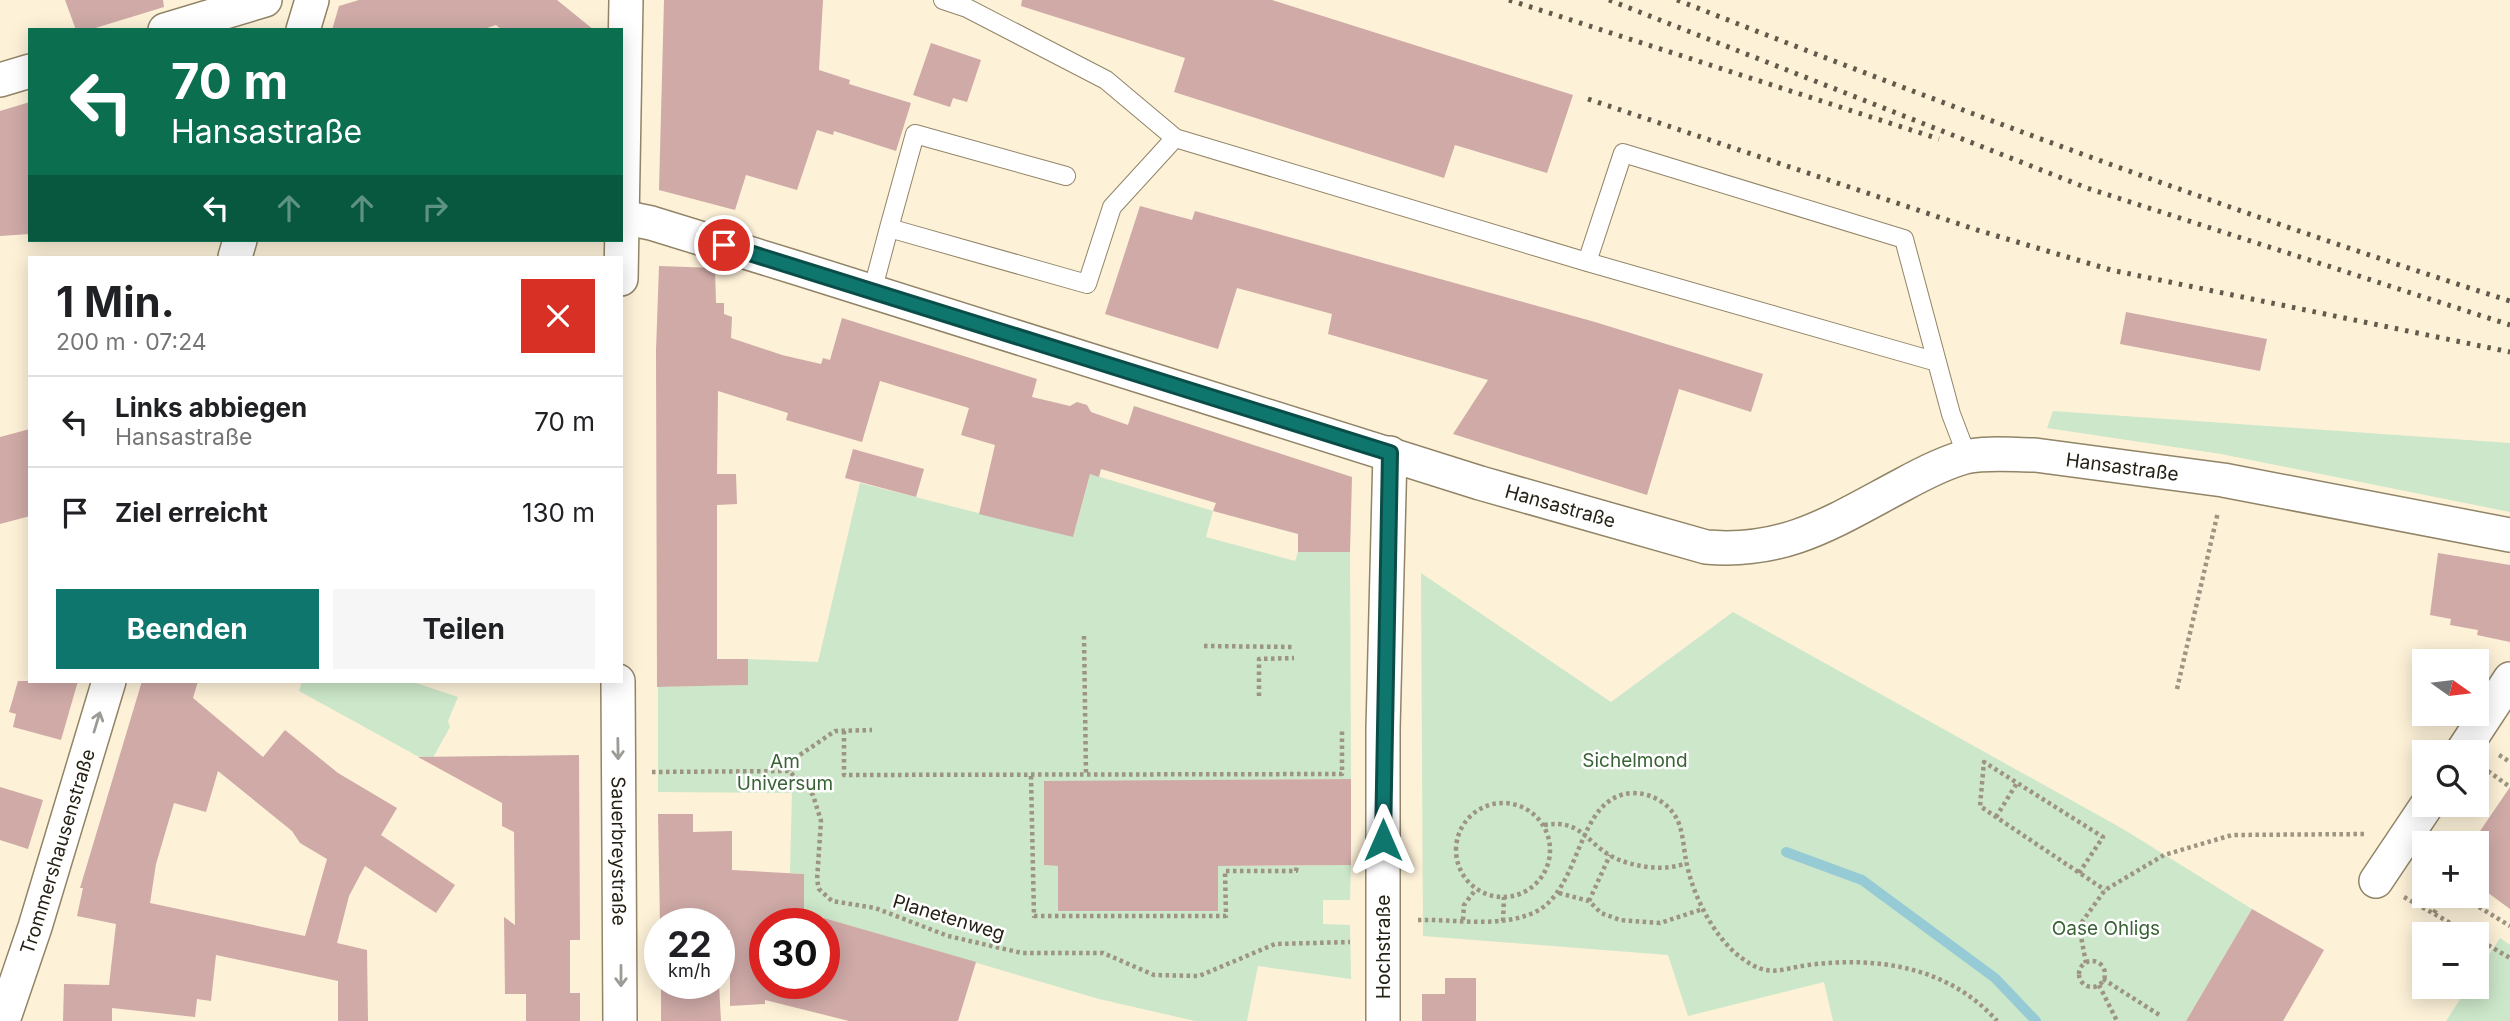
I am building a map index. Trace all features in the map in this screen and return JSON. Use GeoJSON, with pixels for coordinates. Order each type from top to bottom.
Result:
{"type":"FeatureCollection","features":[{"type":"Feature","properties":{"kind":"street"},"geometry":{"type":"LineString","coordinates":[[172,28],[265,0]]}},
{"type":"Feature","properties":{"kind":"street"},"geometry":{"type":"LineString","coordinates":[[304,28],[312,0]]}},
{"type":"Feature","properties":{"kind":"street"},"geometry":{"type":"LineString","coordinates":[[623,170],[626,0]]}},
{"type":"Feature","properties":{"kind":"street"},"geometry":{"type":"LineString","coordinates":[[0,80],[28,72]]}},
{"type":"Feature","properties":{"kind":"street","name":"Hansastraße"},"geometry":{"type":"LineString","coordinates":[[623,217],[651,223],[1667,538],[1706,547],[1739,550],[1781,543],[1814,531],[1935,468],[1967,456],[2035,455],[2223,480],[2510,535]]}},
{"type":"Feature","properties":{"kind":"street","name":"Hochstraße"},"geometry":{"type":"LineString","coordinates":[[1383,1021],[1382,920],[1390,453]]}},
{"type":"Feature","properties":{"kind":"street"},"geometry":{"type":"LineString","coordinates":[[2470,740],[2510,679]]}},
{"type":"Feature","properties":{"kind":"street","name":"Trommershausenstraße"},"geometry":{"type":"LineString","coordinates":[[3,1021],[35,927],[108,683]]}},
{"type":"Feature","properties":{"kind":"street","name":"Sauerbreystraße"},"geometry":{"type":"LineString","coordinates":[[618,683],[620,1021]]}},
{"type":"Feature","properties":{"kind":"street"},"geometry":{"type":"LineString","coordinates":[[2376,881],[2419,817]]}},
{"type":"Feature","properties":{"kind":"lane"},"geometry":{"type":"LineString","coordinates":[[943,0],[967,8],[1106,80],[1175,138],[1587,262],[1937,362]]}},
{"type":"Feature","properties":{"kind":"lane"},"geometry":{"type":"LineString","coordinates":[[872,292],[915,134],[1066,176]]}},
{"type":"Feature","properties":{"kind":"lane"},"geometry":{"type":"LineString","coordinates":[[889,228],[1087,284],[1112,207],[1175,138]]}},
{"type":"Feature","properties":{"kind":"lane"},"geometry":{"type":"LineString","coordinates":[[1587,262],[1623,153],[1904,239],[1951,414],[1967,456]]}},
{"type":"Feature","properties":{"kind":"path"},"geometry":{"type":"LineString","coordinates":[[2177,689],[2223,480]]}},
{"type":"Feature","properties":{"kind":"path"},"geometry":{"type":"LineString","coordinates":[[1084,636],[1086,775]]}},
{"type":"Feature","properties":{"kind":"path"},"geometry":{"type":"LineString","coordinates":[[1204,646],[1294,647]]}},
{"type":"Feature","properties":{"kind":"path"},"geometry":{"type":"LineString","coordinates":[[1259,696],[1259,659],[1294,659]]}},
{"type":"Feature","properties":{"kind":"path"},"geometry":{"type":"LineString","coordinates":[[844,731],[844,775],[1031,776],[1342,774],[1342,729]]}},
{"type":"Feature","properties":{"kind":"path"},"geometry":{"type":"LineString","coordinates":[[657,772],[789,771],[791,761],[835,731],[872,730]]}},
{"type":"Feature","properties":{"kind":"path"},"geometry":{"type":"LineString","coordinates":[[2079,873],[2104,837],[1984,762],[1980,806],[2079,873],[2105,890]]}},
{"type":"Feature","properties":{"kind":"path","name":"Planetenweg"},"geometry":{"type":"LineString","coordinates":[[789,771],[813,795],[821,821],[817,880],[825,896],[832,901],[875,908],[968,941],[1022,953],[1103,953],[1154,975],[1199,976],[1275,944],[1357,942],[1357,921],[1503,921],[1535,912],[1559,893],[1598,811],[1624,794],[1646,794],[1659,800],[1675,815],[1686,863],[1703,909],[1731,949],[1758,967],[1776,973],[1808,965],[1880,962],[1907,967],[1941,978],[1982,1003],[1997,1021]]}},
{"type":"Feature","properties":{"kind":"path"},"geometry":{"type":"LineString","coordinates":[[2489,773],[2510,787]]}},
{"type":"Feature","properties":{"kind":"path"},"geometry":{"type":"LineString","coordinates":[[1031,776],[1034,916],[1226,916],[1224,871],[1296,871],[1297,865]]}},
{"type":"Feature","properties":{"kind":"path"},"geometry":{"type":"LineString","coordinates":[[1996,817],[2017,783]]}},
{"type":"Feature","properties":{"kind":"path"},"geometry":{"type":"LineString","coordinates":[[1508,803],[1525,808],[1544,825],[1550,853],[1546,871],[1526,891],[1504,897],[1476,889],[1461,873],[1455,856],[1460,830],[1469,816],[1492,804],[1508,803]]}},
{"type":"Feature","properties":{"kind":"path"},"geometry":{"type":"LineString","coordinates":[[1544,825],[1565,824],[1586,834],[1610,855],[1627,863],[1668,869],[1686,863]]}},
{"type":"Feature","properties":{"kind":"path"},"geometry":{"type":"LineString","coordinates":[[2101,982],[2091,987],[2081,982],[2079,974],[2086,963],[2079,926],[2105,890],[2164,855],[2232,835],[2406,836]]}},
{"type":"Feature","properties":{"kind":"path"},"geometry":{"type":"LineString","coordinates":[[1589,901],[1610,855]]}},
{"type":"Feature","properties":{"kind":"path"},"geometry":{"type":"LineString","coordinates":[[2376,881],[2448,922]]}},
{"type":"Feature","properties":{"kind":"path"},"geometry":{"type":"LineString","coordinates":[[1463,920],[1464,905],[1476,889]]}},
{"type":"Feature","properties":{"kind":"path"},"geometry":{"type":"LineString","coordinates":[[1559,893],[1589,901],[1601,913],[1620,920],[1660,923],[1703,909]]}},
{"type":"Feature","properties":{"kind":"path"},"geometry":{"type":"LineString","coordinates":[[1503,921],[1504,897]]}},
{"type":"Feature","properties":{"kind":"path"},"geometry":{"type":"LineString","coordinates":[[2434,914],[2438,908]]}},
{"type":"Feature","properties":{"kind":"path"},"geometry":{"type":"LineString","coordinates":[[2481,908],[2510,926]]}},
{"type":"Feature","properties":{"kind":"path"},"geometry":{"type":"LineString","coordinates":[[2489,946],[2510,958]]}},
{"type":"Feature","properties":{"kind":"path"},"geometry":{"type":"LineString","coordinates":[[2086,963],[2101,966],[2101,982],[2117,1021]]}},
{"type":"Feature","properties":{"kind":"path"},"geometry":{"type":"LineString","coordinates":[[2101,982],[2161,1016]]}},
{"type":"Feature","properties":{"kind":"green space"},"geometry":{"type":"Polygon","coordinates":[[[2053,411],[2510,443],[2510,512],[2221,454],[2047,428],[2053,411]]]}},
{"type":"Feature","properties":{"kind":"green space","name":"Am Universum"},"geometry":{"type":"Polygon","coordinates":[[[1090,474],[1213,511],[1206,537],[1295,561],[1298,552],[1350,552],[1351,779],[1044,782],[1044,865],[1058,866],[1058,911],[1217,911],[1218,866],[1351,865],[1350,900],[1323,900],[1323,924],[1350,925],[1351,979],[1258,966],[1247,1021],[1195,1021],[1099,999],[840,923],[840,908],[804,908],[804,874],[790,873],[792,793],[658,792],[658,687],[748,685],[748,659],[818,662],[860,483],[1073,537],[1090,474]]]}},
{"type":"Feature","properties":{"kind":"green space"},"geometry":{"type":"Polygon","coordinates":[[[1421,573],[1611,702],[1733,612],[2123,829],[2252,909],[2186,1021],[1833,1021],[1824,982],[1688,1016],[1668,955],[1423,936],[1421,573]]]}},
{"type":"Feature","properties":{"kind":"green space"},"geometry":{"type":"Polygon","coordinates":[[[301,683],[416,683],[458,697],[448,721],[450,727],[430,763],[299,691],[301,683]]]}},
{"type":"Feature","properties":{"kind":"green space"},"geometry":{"type":"Polygon","coordinates":[[[2500,938],[2510,945],[2510,1021],[2446,1021],[2460,999],[2489,999],[2489,955],[2500,938]]]}},
{"type":"Feature","properties":{"kind":"building"},"geometry":{"type":"Polygon","coordinates":[[[65,0],[163,0],[164,7],[96,28],[75,28],[65,0]]]}},
{"type":"Feature","properties":{"kind":"building"},"geometry":{"type":"Polygon","coordinates":[[[359,0],[557,0],[592,28],[500,28],[496,25],[487,28],[333,28],[339,6],[359,0]]]}},
{"type":"Feature","properties":{"kind":"building"},"geometry":{"type":"Polygon","coordinates":[[[664,0],[823,0],[819,70],[850,80],[849,84],[911,103],[896,151],[834,131],[833,135],[817,130],[797,190],[746,175],[735,210],[659,190],[664,0]]]}},
{"type":"Feature","properties":{"kind":"building"},"geometry":{"type":"Polygon","coordinates":[[[1022,0],[1272,0],[1573,95],[1547,173],[1455,145],[1444,178],[1174,92],[1185,58],[1021,6],[1022,0]]]}},
{"type":"Feature","properties":{"kind":"building"},"geometry":{"type":"Polygon","coordinates":[[[931,43],[981,60],[967,102],[953,98],[950,107],[913,95],[931,43]]]}},
{"type":"Feature","properties":{"kind":"building"},"geometry":{"type":"Polygon","coordinates":[[[28,103],[28,234],[0,236],[0,111],[28,103]]]}},
{"type":"Feature","properties":{"kind":"building"},"geometry":{"type":"Polygon","coordinates":[[[1140,206],[1192,220],[1195,211],[1595,322],[1763,374],[1751,412],[1679,389],[1647,495],[1453,434],[1488,380],[1328,334],[1332,314],[1237,288],[1218,349],[1105,314],[1140,206]]]}},
{"type":"Feature","properties":{"kind":"building"},"geometry":{"type":"Polygon","coordinates":[[[659,266],[715,268],[716,303],[724,303],[724,314],[732,317],[731,338],[782,355],[821,364],[823,358],[830,360],[842,318],[1037,379],[1032,397],[1070,406],[1077,402],[1087,405],[1091,412],[1128,425],[1134,406],[1352,477],[1350,552],[1298,552],[1298,534],[1213,511],[1216,503],[1101,469],[1099,477],[1090,474],[1073,537],[979,514],[995,445],[961,435],[969,408],[880,381],[862,442],[786,420],[788,413],[718,391],[717,474],[736,474],[737,504],[717,505],[717,659],[748,659],[748,685],[657,687],[656,350],[659,266]]]}},
{"type":"Feature","properties":{"kind":"building"},"geometry":{"type":"Polygon","coordinates":[[[2126,312],[2267,339],[2260,371],[2120,344],[2126,312]]]}},
{"type":"Feature","properties":{"kind":"building"},"geometry":{"type":"Polygon","coordinates":[[[28,430],[28,517],[0,524],[0,437],[28,430]]]}},
{"type":"Feature","properties":{"kind":"building"},"geometry":{"type":"Polygon","coordinates":[[[853,449],[924,469],[916,497],[845,478],[853,449]]]}},
{"type":"Feature","properties":{"kind":"building"},"geometry":{"type":"Polygon","coordinates":[[[2438,553],[2510,565],[2510,642],[2477,635],[2478,630],[2450,625],[2451,619],[2430,615],[2438,553]]]}},
{"type":"Feature","properties":{"kind":"building"},"geometry":{"type":"Polygon","coordinates":[[[18,681],[77,683],[61,740],[13,727],[16,714],[9,712],[18,681]]]}},
{"type":"Feature","properties":{"kind":"building"},"geometry":{"type":"Polygon","coordinates":[[[141,683],[197,683],[193,698],[263,757],[285,730],[338,773],[397,808],[381,835],[455,885],[436,913],[365,866],[349,896],[337,943],[367,950],[368,1021],[338,1021],[338,981],[216,955],[211,1001],[197,999],[195,1017],[112,1008],[112,1021],[63,1021],[64,984],[109,985],[116,924],[77,916],[83,888],[80,888],[141,683]],[[218,771],[206,812],[174,803],[156,864],[150,903],[305,936],[327,859],[300,843],[292,831],[218,771]]]}},
{"type":"Feature","properties":{"kind":"building"},"geometry":{"type":"Polygon","coordinates":[[[579,755],[580,940],[570,940],[570,993],[580,993],[580,1021],[526,1021],[526,994],[505,994],[504,917],[515,925],[514,832],[502,826],[502,803],[418,757],[579,755]]]}},
{"type":"Feature","properties":{"kind":"building"},"geometry":{"type":"Polygon","coordinates":[[[1351,779],[1351,865],[1218,866],[1218,911],[1058,911],[1058,866],[1044,865],[1044,781],[1351,779]]]}},
{"type":"Feature","properties":{"kind":"building"},"geometry":{"type":"Polygon","coordinates":[[[0,787],[43,800],[28,849],[0,840],[0,787]]]}},
{"type":"Feature","properties":{"kind":"building"},"geometry":{"type":"Polygon","coordinates":[[[2510,787],[2510,909],[2489,894],[2489,831],[2480,831],[2510,787]]]}},
{"type":"Feature","properties":{"kind":"building"},"geometry":{"type":"Polygon","coordinates":[[[658,814],[693,814],[693,832],[732,831],[732,870],[804,874],[804,908],[749,908],[749,999],[840,999],[840,923],[976,962],[958,1021],[849,1021],[765,1000],[765,1004],[730,1006],[730,999],[735,999],[735,908],[660,908],[658,814]]]}},
{"type":"Feature","properties":{"kind":"building"},"geometry":{"type":"Polygon","coordinates":[[[2252,909],[2324,950],[2283,1021],[2186,1021],[2252,909]]]}},
{"type":"Feature","properties":{"kind":"building"},"geometry":{"type":"Polygon","coordinates":[[[1445,978],[1476,978],[1476,1021],[1422,1021],[1422,994],[1445,994],[1445,978]]]}},
{"type":"Feature","properties":{"kind":"building"},"geometry":{"type":"Polygon","coordinates":[[[661,999],[720,999],[721,1021],[661,1021],[661,999]]]}},
{"type":"Feature","properties":{"kind":"waterway"},"geometry":{"type":"LineString","coordinates":[[1786,852],[1862,880],[1995,978],[2036,1021]]}},
{"type":"Feature","properties":{"kind":"railway"},"geometry":{"type":"LineString","coordinates":[[1509,0],[1939,139]]}},
{"type":"Feature","properties":{"kind":"railway"},"geometry":{"type":"LineString","coordinates":[[1609,0],[2087,188],[2510,325]]}},
{"type":"Feature","properties":{"kind":"railway"},"geometry":{"type":"LineString","coordinates":[[1677,0],[2091,157],[2510,301]]}},
{"type":"Feature","properties":{"kind":"railway"},"geometry":{"type":"LineString","coordinates":[[1588,99],[1977,230],[2111,270],[2510,352]]}},
{"type":"Feature","properties":{"kind":"route"},"geometry":{"type":"LineString","coordinates":[[724,245],[1390,453],[1387,502],[1383,840]]}},
{"type":"Feature","properties":{"kind":"park label","name":"Sichelmond"},"geometry":{"type":"Point","coordinates":[1635,760]}},
{"type":"Feature","properties":{"kind":"park label","name":"Oase Ohligs"},"geometry":{"type":"Point","coordinates":[2106,928]}}]}
